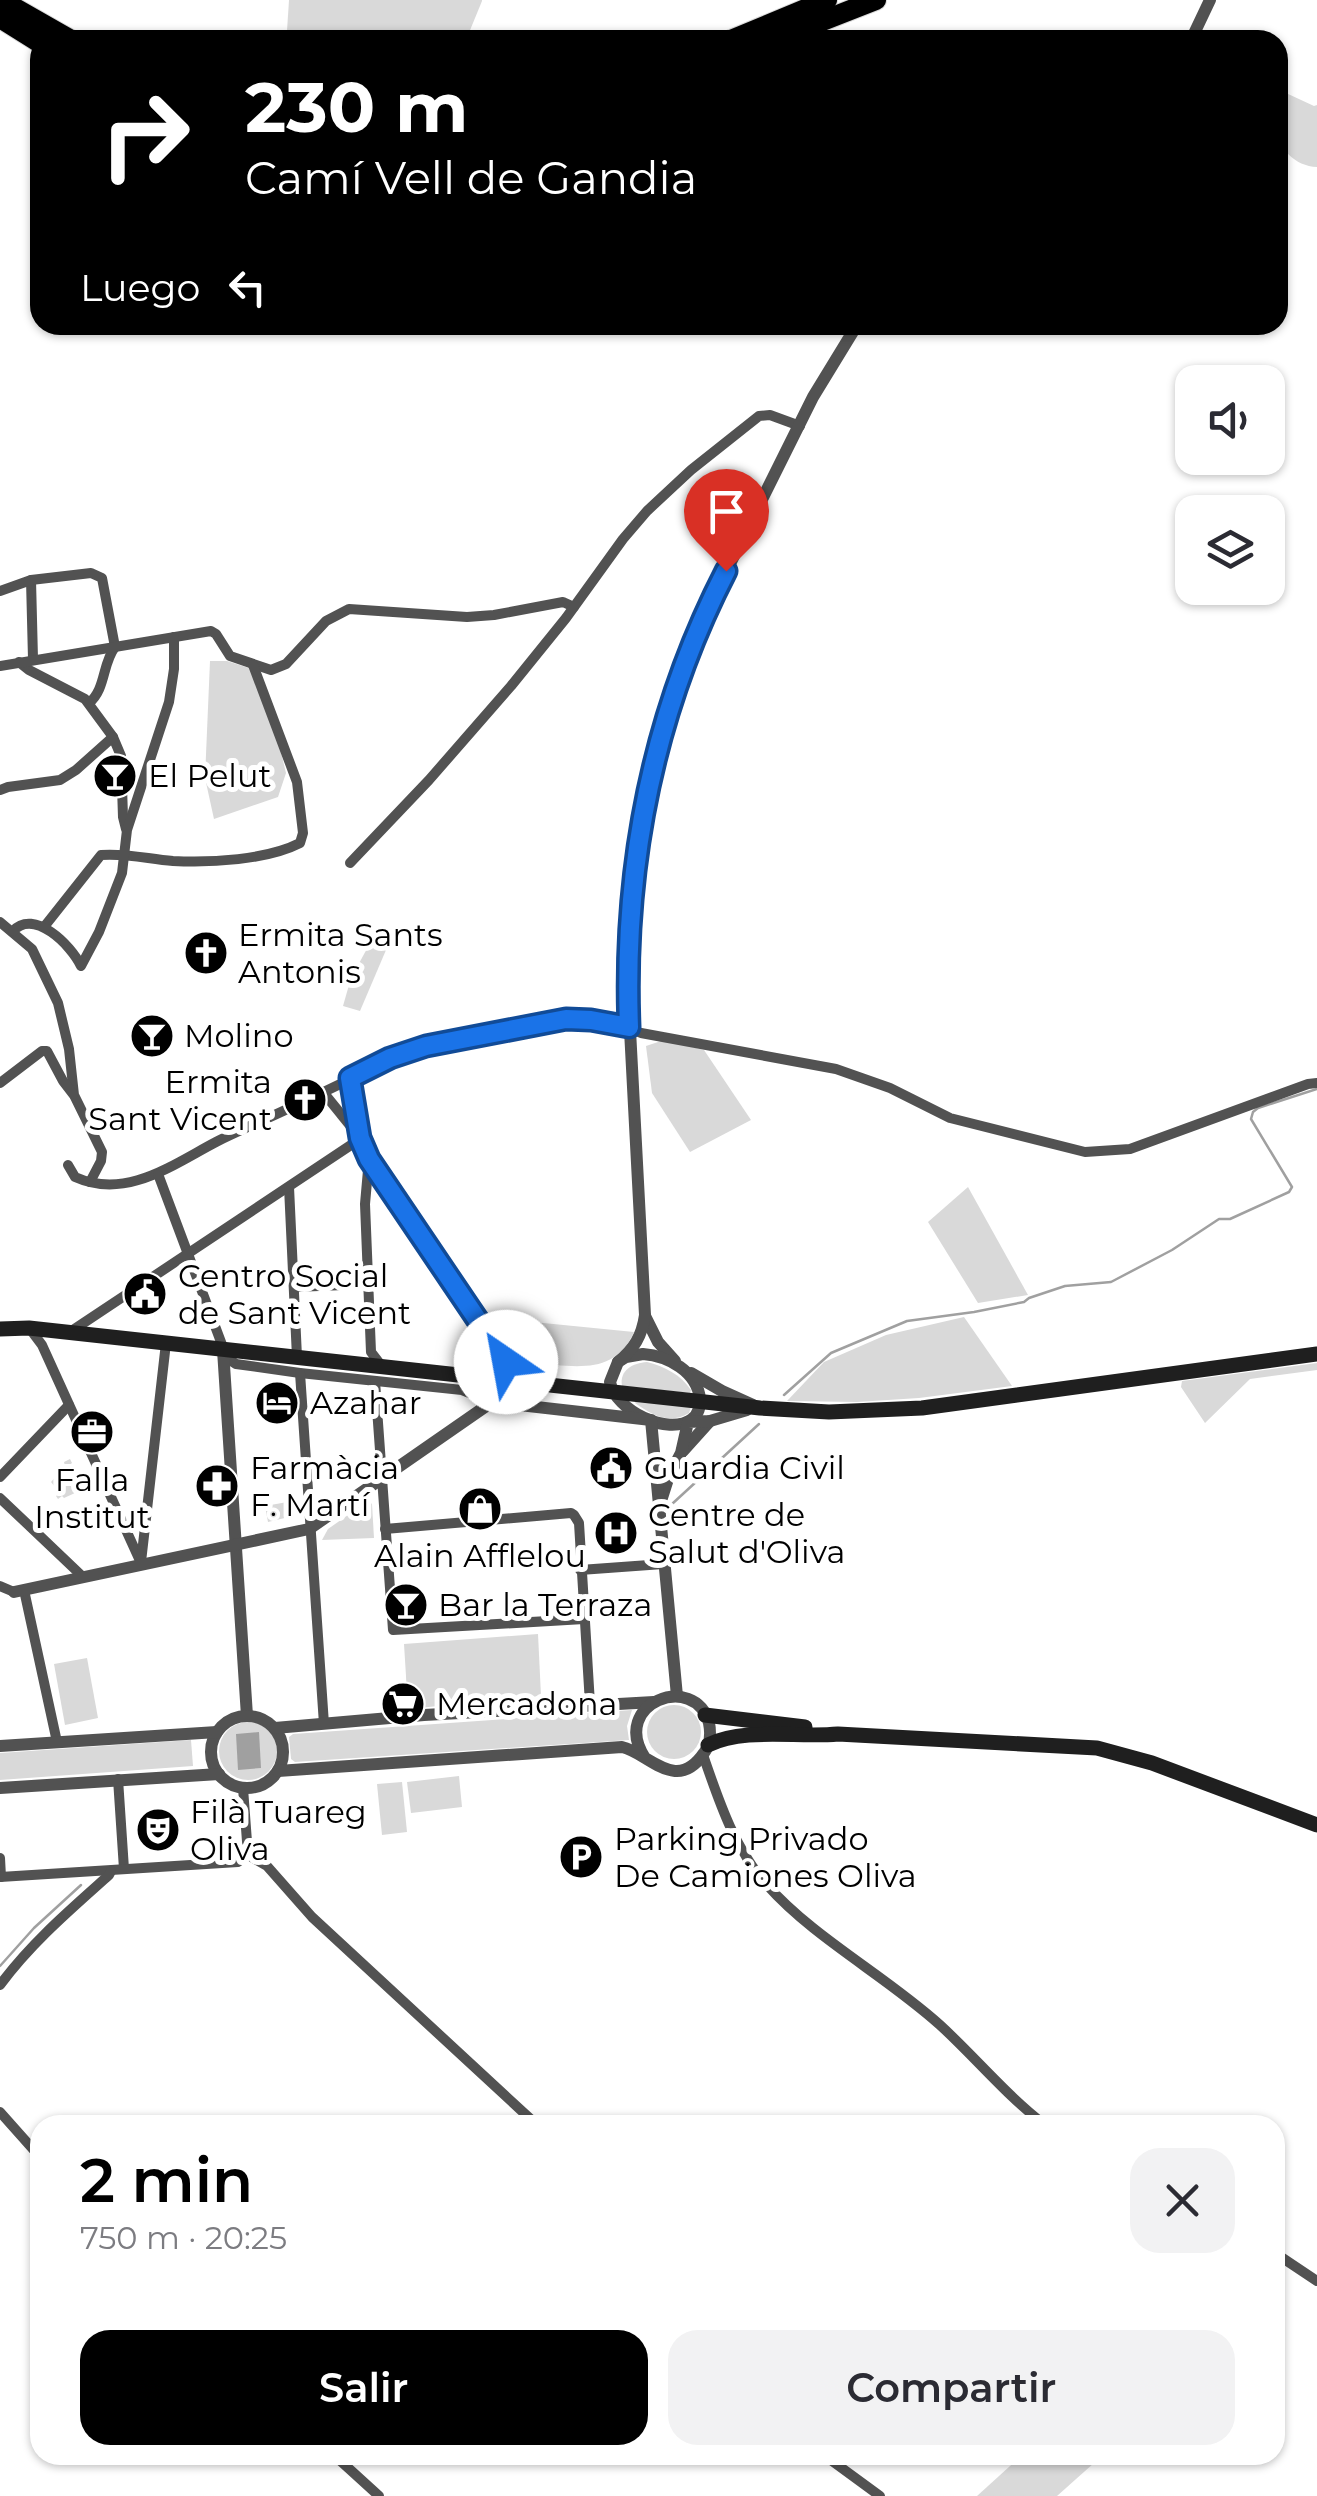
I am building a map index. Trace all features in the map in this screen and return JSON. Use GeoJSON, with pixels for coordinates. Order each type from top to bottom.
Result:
{"type":"FeatureCollection","features":[{"type":"Feature","properties":{"kind":"highway"},"geometry":{"type":"LineString","coordinates":[[1,0],[54,30]]}},
{"type":"Feature","properties":{"kind":"highway"},"geometry":{"type":"LineString","coordinates":[[754,30],[826,0]]}},
{"type":"Feature","properties":{"kind":"highway"},"geometry":{"type":"LineString","coordinates":[[800,30],[876,0]]}},
{"type":"Feature","properties":{"kind":"highway"},"geometry":{"type":"LineString","coordinates":[[0,18],[30,37]]}},
{"type":"Feature","properties":{"kind":"main road"},"geometry":{"type":"LineString","coordinates":[[2,1326],[166,1344],[299,1365],[828,1412],[896,1410],[1317,1354]]}},
{"type":"Feature","properties":{"kind":"main road"},"geometry":{"type":"LineString","coordinates":[[705,1715],[838,1734]]}},
{"type":"Feature","properties":{"kind":"main road"},"geometry":{"type":"LineString","coordinates":[[706,1750],[722,1739],[738,1736],[838,1734],[1097,1748],[1152,1763],[1317,1825]]}},
{"type":"Feature","properties":{"kind":"street"},"geometry":{"type":"LineString","coordinates":[[1196,30],[1210,0]]}},
{"type":"Feature","properties":{"kind":"street"},"geometry":{"type":"LineString","coordinates":[[650,1420],[623,1406],[612,1392],[610,1377],[634,1346],[645,1315],[627,973],[635,859],[656,752],[701,622],[821,383],[852,335]]}},
{"type":"Feature","properties":{"kind":"street"},"geometry":{"type":"LineString","coordinates":[[350,863],[458,747],[659,498],[753,419],[770,415],[800,426]]}},
{"type":"Feature","properties":{"kind":"street"},"geometry":{"type":"LineString","coordinates":[[0,591],[30,580],[99,575],[105,584],[115,647],[97,696],[89,703]]}},
{"type":"Feature","properties":{"kind":"street"},"geometry":{"type":"LineString","coordinates":[[30,580],[41,676]]}},
{"type":"Feature","properties":{"kind":"street"},"geometry":{"type":"LineString","coordinates":[[0,666],[211,632],[230,656],[270,670],[286,664],[326,621],[349,609],[477,617],[563,602],[574,608]]}},
{"type":"Feature","properties":{"kind":"street"},"geometry":{"type":"LineString","coordinates":[[12,931],[24,923],[44,927],[69,948],[81,966],[122,873],[127,830],[168,706],[174,637]]}},
{"type":"Feature","properties":{"kind":"street"},"geometry":{"type":"LineString","coordinates":[[20,662],[28,670],[80,694],[113,738],[121,756],[127,830]]}},
{"type":"Feature","properties":{"kind":"street"},"geometry":{"type":"LineString","coordinates":[[44,927],[104,854],[176,861],[244,858],[295,846],[302,840],[297,782],[253,664]]}},
{"type":"Feature","properties":{"kind":"street"},"geometry":{"type":"LineString","coordinates":[[0,790],[60,780],[113,738]]}},
{"type":"Feature","properties":{"kind":"street"},"geometry":{"type":"LineString","coordinates":[[0,922],[32,949],[58,1003],[74,1095]]}},
{"type":"Feature","properties":{"kind":"street"},"geometry":{"type":"LineString","coordinates":[[68,1164],[75,1177],[124,1184],[158,1174],[390,1058],[426,1046],[566,1019],[629,1027],[641,1033],[836,1069],[890,1088],[950,1118],[1085,1152],[1130,1150],[1317,1083]]}},
{"type":"Feature","properties":{"kind":"street"},"geometry":{"type":"LineString","coordinates":[[0,1082],[44,1051],[49,1054],[102,1148],[101,1161],[90,1182]]}},
{"type":"Feature","properties":{"kind":"street"},"geometry":{"type":"LineString","coordinates":[[350,1078],[360,1138],[369,1159],[506,1362]]}},
{"type":"Feature","properties":{"kind":"street"},"geometry":{"type":"LineString","coordinates":[[323,1092],[360,1138]]}},
{"type":"Feature","properties":{"kind":"street"},"geometry":{"type":"LineString","coordinates":[[69,1333],[360,1138]]}},
{"type":"Feature","properties":{"kind":"street"},"geometry":{"type":"LineString","coordinates":[[369,1159],[365,1204],[371,1352],[378,1373],[392,1630],[584,1620]]}},
{"type":"Feature","properties":{"kind":"street"},"geometry":{"type":"LineString","coordinates":[[158,1174],[225,1356],[247,1716]]}},
{"type":"Feature","properties":{"kind":"street"},"geometry":{"type":"LineString","coordinates":[[289,1187],[324,1724]]}},
{"type":"Feature","properties":{"kind":"street"},"geometry":{"type":"LineString","coordinates":[[294,1287],[370,1284]]}},
{"type":"Feature","properties":{"kind":"street"},"geometry":{"type":"LineString","coordinates":[[645,1315],[658,1342],[696,1384],[700,1401],[697,1414],[688,1422],[681,1452],[663,1492],[660,1516]]}},
{"type":"Feature","properties":{"kind":"street"},"geometry":{"type":"LineString","coordinates":[[30,1328],[42,1345],[141,1563]]}},
{"type":"Feature","properties":{"kind":"street"},"geometry":{"type":"LineString","coordinates":[[141,1563],[166,1344]]}},
{"type":"Feature","properties":{"kind":"street"},"geometry":{"type":"LineString","coordinates":[[618,1362],[652,1355],[760,1408]]}},
{"type":"Feature","properties":{"kind":"street"},"geometry":{"type":"LineString","coordinates":[[378,1373],[462,1390],[492,1402],[664,1423],[710,1421],[760,1408]]}},
{"type":"Feature","properties":{"kind":"street"},"geometry":{"type":"LineString","coordinates":[[12,1594],[310,1529],[492,1402]]}},
{"type":"Feature","properties":{"kind":"street"},"geometry":{"type":"LineString","coordinates":[[0,1476],[69,1405]]}},
{"type":"Feature","properties":{"kind":"street"},"geometry":{"type":"LineString","coordinates":[[650,1420],[677,1696]]}},
{"type":"Feature","properties":{"kind":"street"},"geometry":{"type":"LineString","coordinates":[[681,1452],[710,1421]]}},
{"type":"Feature","properties":{"kind":"street"},"geometry":{"type":"LineString","coordinates":[[0,1498],[82,1576]]}},
{"type":"Feature","properties":{"kind":"street"},"geometry":{"type":"LineString","coordinates":[[385,1529],[570,1513],[576,1516],[590,1704]]}},
{"type":"Feature","properties":{"kind":"street"},"geometry":{"type":"LineString","coordinates":[[126,1530],[136,1533],[145,1528]]}},
{"type":"Feature","properties":{"kind":"street"},"geometry":{"type":"LineString","coordinates":[[580,1570],[663,1564]]}},
{"type":"Feature","properties":{"kind":"street"},"geometry":{"type":"LineString","coordinates":[[0,1586],[12,1594],[57,1742]]}},
{"type":"Feature","properties":{"kind":"street"},"geometry":{"type":"LineString","coordinates":[[275,1728],[654,1702],[677,1696],[688,1699],[698,1706],[709,1724],[706,1750],[732,1833],[766,1884],[804,1920],[940,2024],[1032,2115]]}},
{"type":"Feature","properties":{"kind":"street"},"geometry":{"type":"LineString","coordinates":[[646,1758],[636,1728],[646,1708],[654,1702]]}},
{"type":"Feature","properties":{"kind":"street"},"geometry":{"type":"LineString","coordinates":[[247,1716],[275,1728],[284,1752],[278,1770],[263,1784],[243,1788],[219,1774],[211,1749],[227,1722],[247,1716]]}},
{"type":"Feature","properties":{"kind":"street"},"geometry":{"type":"LineString","coordinates":[[0,1746],[218,1732]]}},
{"type":"Feature","properties":{"kind":"street"},"geometry":{"type":"LineString","coordinates":[[278,1770],[622,1747],[654,1765],[675,1770],[695,1763],[706,1750]]}},
{"type":"Feature","properties":{"kind":"street"},"geometry":{"type":"LineString","coordinates":[[0,1788],[219,1774]]}},
{"type":"Feature","properties":{"kind":"street"},"geometry":{"type":"LineString","coordinates":[[118,1779],[124,1869]]}},
{"type":"Feature","properties":{"kind":"street"},"geometry":{"type":"LineString","coordinates":[[243,1788],[248,1855]]}},
{"type":"Feature","properties":{"kind":"street"},"geometry":{"type":"LineString","coordinates":[[0,1858],[1,1877],[238,1862],[248,1855]]}},
{"type":"Feature","properties":{"kind":"street"},"geometry":{"type":"LineString","coordinates":[[248,1855],[267,1866],[312,1917],[526,2115]]}},
{"type":"Feature","properties":{"kind":"street"},"geometry":{"type":"LineString","coordinates":[[0,1984],[57,1921],[111,1870]]}},
{"type":"Feature","properties":{"kind":"street"},"geometry":{"type":"LineString","coordinates":[[0,2112],[30,2146]]}},
{"type":"Feature","properties":{"kind":"street"},"geometry":{"type":"LineString","coordinates":[[1285,2260],[1317,2281]]}},
{"type":"Feature","properties":{"kind":"street"},"geometry":{"type":"LineString","coordinates":[[345,2465],[379,2496]]}},
{"type":"Feature","properties":{"kind":"street"},"geometry":{"type":"LineString","coordinates":[[838,2465],[880,2496]]}},
{"type":"Feature","properties":{"kind":"shaded area"},"geometry":{"type":"Polygon","coordinates":[[[289,0],[482,0],[470,30],[287,30],[289,0]]]}},
{"type":"Feature","properties":{"kind":"shaded area"},"geometry":{"type":"Polygon","coordinates":[[[1288,94],[1317,105],[1317,167],[1289,155],[1288,94]]]}},
{"type":"Feature","properties":{"kind":"shaded area"},"geometry":{"type":"Polygon","coordinates":[[[210,661],[227,661],[252,669],[286,773],[278,797],[214,819],[205,778],[210,661]]]}},
{"type":"Feature","properties":{"kind":"shaded area"},"geometry":{"type":"Polygon","coordinates":[[[375,934],[389,943],[360,1011],[343,1006],[351,978],[375,934]]]}},
{"type":"Feature","properties":{"kind":"shaded area"},"geometry":{"type":"Polygon","coordinates":[[[664,1040],[704,1050],[751,1120],[690,1152],[652,1093],[646,1046],[664,1040]]]}},
{"type":"Feature","properties":{"kind":"shaded area"},"geometry":{"type":"Polygon","coordinates":[[[968,1187],[1028,1295],[978,1303],[928,1222],[968,1187]]]}},
{"type":"Feature","properties":{"kind":"shaded area"},"geometry":{"type":"Polygon","coordinates":[[[964,1317],[1012,1386],[919,1398],[787,1401],[824,1362],[886,1335],[964,1317]]]}},
{"type":"Feature","properties":{"kind":"shaded area"},"geometry":{"type":"Polygon","coordinates":[[[501,1319],[634,1332],[620,1353],[601,1363],[545,1364],[527,1360],[512,1350],[498,1331],[501,1319]]]}},
{"type":"Feature","properties":{"kind":"shaded area"},"geometry":{"type":"Polygon","coordinates":[[[647,1362],[677,1376],[690,1393],[622,1386],[628,1368],[647,1362]]]}},
{"type":"Feature","properties":{"kind":"shaded area"},"geometry":{"type":"Polygon","coordinates":[[[1317,1363],[1317,1370],[1250,1379],[1205,1423],[1181,1387],[1182,1381],[1317,1363]]]}},
{"type":"Feature","properties":{"kind":"shaded area"},"geometry":{"type":"Polygon","coordinates":[[[636,1401],[691,1407],[682,1417],[668,1418],[648,1411],[636,1401]]]}},
{"type":"Feature","properties":{"kind":"shaded area"},"geometry":{"type":"Polygon","coordinates":[[[70,1459],[70,1470],[66,1473],[70,1483],[79,1479],[82,1484],[73,1488],[75,1493],[58,1499],[59,1492],[51,1482],[70,1459]]]}},
{"type":"Feature","properties":{"kind":"shaded area"},"geometry":{"type":"Polygon","coordinates":[[[293,1501],[293,1516],[268,1522],[265,1506],[293,1501]]]}},
{"type":"Feature","properties":{"kind":"shaded area"},"geometry":{"type":"Polygon","coordinates":[[[368,1501],[372,1504],[374,1538],[322,1540],[328,1529],[368,1501]]]}},
{"type":"Feature","properties":{"kind":"shaded area"},"geometry":{"type":"Polygon","coordinates":[[[538,1634],[541,1696],[408,1709],[404,1644],[538,1634]]]}},
{"type":"Feature","properties":{"kind":"shaded area"},"geometry":{"type":"Polygon","coordinates":[[[87,1658],[98,1718],[65,1725],[54,1664],[87,1658]]]}},
{"type":"Feature","properties":{"kind":"shaded area"},"geometry":{"type":"Polygon","coordinates":[[[674,1705],[693,1713],[701,1732],[693,1751],[674,1759],[655,1751],[647,1732],[655,1713],[674,1705]]]}},
{"type":"Feature","properties":{"kind":"shaded area"},"geometry":{"type":"Polygon","coordinates":[[[632,1710],[627,1726],[629,1740],[295,1762],[291,1759],[289,1737],[293,1734],[632,1710]]]}},
{"type":"Feature","properties":{"kind":"shaded area"},"geometry":{"type":"Polygon","coordinates":[[[248,1722],[269,1730],[277,1751],[269,1772],[248,1780],[227,1772],[219,1751],[227,1730],[248,1722]]]}},
{"type":"Feature","properties":{"kind":"shaded area"},"geometry":{"type":"Polygon","coordinates":[[[259,1732],[261,1768],[238,1770],[236,1734],[259,1732]]]}},
{"type":"Feature","properties":{"kind":"shaded area"},"geometry":{"type":"Polygon","coordinates":[[[191,1740],[193,1766],[0,1780],[0,1753],[191,1740]]]}},
{"type":"Feature","properties":{"kind":"shaded area"},"geometry":{"type":"Polygon","coordinates":[[[459,1776],[462,1807],[411,1813],[407,1782],[459,1776]]]}},
{"type":"Feature","properties":{"kind":"shaded area"},"geometry":{"type":"Polygon","coordinates":[[[402,1782],[407,1832],[382,1835],[377,1784],[402,1782]]]}},
{"type":"Feature","properties":{"kind":"shaded area"},"geometry":{"type":"Polygon","coordinates":[[[1011,2465],[1092,2465],[1057,2496],[977,2496],[1011,2465]]]}},
{"type":"Feature","properties":{"kind":"waterway"},"geometry":{"type":"LineString","coordinates":[[784,1395],[831,1353],[907,1321],[1024,1302],[1065,1286],[1111,1282],[1172,1250],[1219,1219],[1230,1219],[1289,1192],[1292,1187],[1251,1119],[1258,1108],[1317,1089]]}},
{"type":"Feature","properties":{"kind":"waterway"},"geometry":{"type":"LineString","coordinates":[[672,1504],[759,1424]]}},
{"type":"Feature","properties":{"kind":"waterway"},"geometry":{"type":"LineString","coordinates":[[0,1966],[81,1885]]}},
{"type":"Feature","properties":{"kind":"place","name":"El Pelut"},"geometry":{"type":"Point","coordinates":[115,776]}},
{"type":"Feature","properties":{"kind":"place","name":"Ermita Sants Antonis"},"geometry":{"type":"Point","coordinates":[206,953]}},
{"type":"Feature","properties":{"kind":"place","name":"Molino"},"geometry":{"type":"Point","coordinates":[152,1036]}},
{"type":"Feature","properties":{"kind":"place","name":"Ermita Sant Vicent"},"geometry":{"type":"Point","coordinates":[305,1100]}},
{"type":"Feature","properties":{"kind":"place","name":"Centro Social de Sant Vicent"},"geometry":{"type":"Point","coordinates":[145,1294]}},
{"type":"Feature","properties":{"kind":"place","name":"Azahar"},"geometry":{"type":"Point","coordinates":[277,1403]}},
{"type":"Feature","properties":{"kind":"place","name":"Falla Institut"},"geometry":{"type":"Point","coordinates":[92,1432]}},
{"type":"Feature","properties":{"kind":"place","name":"Guardia Civil"},"geometry":{"type":"Point","coordinates":[611,1468]}},
{"type":"Feature","properties":{"kind":"place","name":"Farmàcia F. Martí"},"geometry":{"type":"Point","coordinates":[217,1486]}},
{"type":"Feature","properties":{"kind":"place","name":"Alain Afflelou"},"geometry":{"type":"Point","coordinates":[480,1509]}},
{"type":"Feature","properties":{"kind":"place","name":"Centre de Salut d'Oliva"},"geometry":{"type":"Point","coordinates":[616,1533]}},
{"type":"Feature","properties":{"kind":"place","name":"Bar la Terraza"},"geometry":{"type":"Point","coordinates":[406,1605]}},
{"type":"Feature","properties":{"kind":"place","name":"Mercadona"},"geometry":{"type":"Point","coordinates":[403,1704]}},
{"type":"Feature","properties":{"kind":"place","name":"Filà Tuareg Oliva"},"geometry":{"type":"Point","coordinates":[158,1830]}},
{"type":"Feature","properties":{"kind":"place","name":"Parking Privado De Camiones Oliva"},"geometry":{"type":"Point","coordinates":[581,1857]}},
{"type":"Feature","properties":{"kind":"route"},"geometry":{"type":"LineString","coordinates":[[506,1362],[369,1159],[360,1138],[350,1078],[426,1046],[566,1019],[629,1027],[629,917],[649,782],[688,653],[726,571]]}}]}
